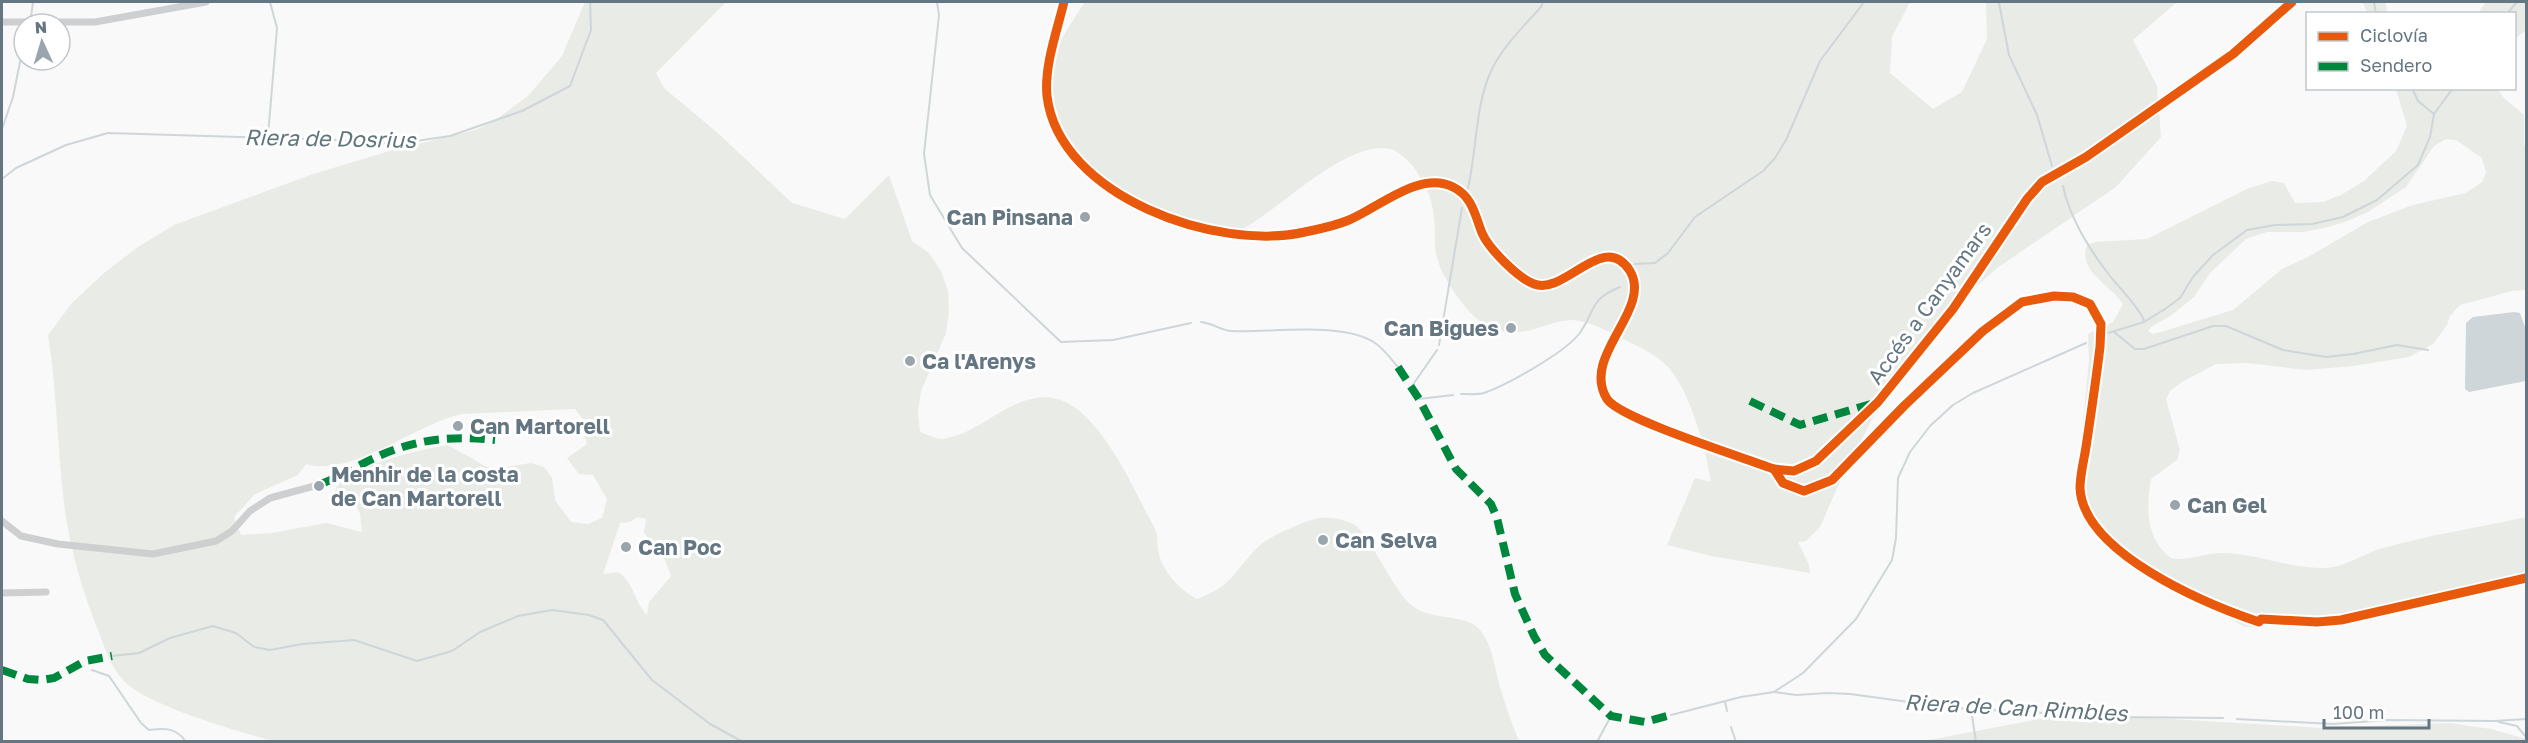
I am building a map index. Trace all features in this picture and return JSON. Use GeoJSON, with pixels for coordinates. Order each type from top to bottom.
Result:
{"type":"FeatureCollection","features":[{"type":"Feature","properties":{"kind":"street"},"geometry":{"type":"LineString","coordinates":[[2,22],[95,22],[206,2]]}},
{"type":"Feature","properties":{"kind":"street","name":"Accés a Canyamars"},"geometry":{"type":"LineString","coordinates":[[1064,2],[1048,74],[1047,96],[1055,126],[1070,152],[1088,170],[1123,196],[1173,219],[1211,231],[1256,236],[1302,233],[1348,220],[1423,183],[1433,181],[1451,186],[1466,196],[1473,206],[1486,240],[1506,263],[1534,284],[1553,285],[1587,263],[1598,259],[1618,260],[1630,271],[1634,283],[1630,308],[1602,369],[1602,384],[1606,397],[1612,405],[1640,420],[1774,469],[1794,471],[1816,462],[1878,402],[1953,309],[2027,199],[2042,182],[2086,157],[2233,54],[2292,2]]}},
{"type":"Feature","properties":{"kind":"street"},"geometry":{"type":"LineString","coordinates":[[1774,469],[1784,483],[1804,491],[1832,480],[1904,406],[2001,315],[2022,302],[2054,296],[2073,297],[2090,304],[2101,324],[2100,347],[2080,488],[2087,512],[2114,549],[2157,577],[2225,610],[2259,622],[2261,619],[2317,622],[2364,615],[2526,578]]}},
{"type":"Feature","properties":{"kind":"street"},"geometry":{"type":"LineString","coordinates":[[2,521],[21,536],[58,544],[153,554],[216,541],[232,531],[250,511],[270,498],[318,485]]}},
{"type":"Feature","properties":{"kind":"street"},"geometry":{"type":"LineString","coordinates":[[2,593],[46,592]]}},
{"type":"Feature","properties":{"kind":"shaded area"},"geometry":{"type":"Polygon","coordinates":[[[585,2],[726,2],[656,73],[664,88],[719,134],[792,203],[845,219],[889,175],[912,241],[929,253],[941,271],[948,291],[949,312],[946,333],[921,391],[918,412],[920,432],[939,439],[957,436],[1013,406],[1042,397],[1057,399],[1071,405],[1096,428],[1118,459],[1155,529],[1160,558],[1167,573],[1178,585],[1197,599],[1226,583],[1258,547],[1285,531],[1320,518],[1346,521],[1355,525],[1409,603],[1427,613],[1474,624],[1480,630],[1491,651],[1503,696],[1519,741],[277,742],[197,718],[137,691],[125,682],[109,658],[87,599],[73,552],[64,503],[48,335],[72,303],[104,273],[138,247],[174,225],[313,174],[393,150],[475,130],[493,122],[528,96],[562,56],[585,2]],[[575,409],[462,414],[444,419],[363,457],[324,466],[306,464],[298,475],[255,494],[234,517],[241,535],[272,533],[326,523],[362,532],[360,514],[354,500],[335,492],[340,483],[366,467],[421,450],[448,445],[487,467],[500,468],[531,463],[544,467],[552,478],[555,500],[571,522],[588,524],[602,518],[607,499],[593,475],[579,474],[567,458],[587,444],[581,425],[585,422],[575,409]],[[638,517],[630,522],[620,523],[603,574],[618,572],[623,576],[647,615],[649,602],[671,576],[665,560],[644,533],[646,519],[638,517]]]}},
{"type":"Feature","properties":{"kind":"shaded area"},"geometry":{"type":"Polygon","coordinates":[[[1085,2],[1910,2],[1892,37],[1890,73],[1933,109],[1962,92],[1987,39],[1986,2],[2177,2],[2133,40],[2157,86],[2161,137],[2116,187],[1997,268],[1965,297],[1885,394],[1837,488],[1820,527],[1806,541],[1798,542],[1809,565],[1810,573],[1711,556],[1667,545],[1695,478],[1711,482],[1696,421],[1676,377],[1664,363],[1653,355],[1605,330],[1586,323],[1568,320],[1531,330],[1509,332],[1490,327],[1474,316],[1444,276],[1436,256],[1435,224],[1427,190],[1412,165],[1394,150],[1375,148],[1358,153],[1321,173],[1257,220],[1232,233],[1215,235],[1174,222],[1113,186],[1078,162],[1054,129],[1050,115],[1049,89],[1050,76],[1060,42],[1085,2]]]}},
{"type":"Feature","properties":{"kind":"shaded area"},"geometry":{"type":"Polygon","coordinates":[[[2362,2],[2386,2],[2387,12],[2367,12],[2362,2]]]}},
{"type":"Feature","properties":{"kind":"shaded area"},"geometry":{"type":"Polygon","coordinates":[[[2486,2],[2526,2],[2526,30],[2516,38],[2516,12],[2479,12],[2486,2]]]}},
{"type":"Feature","properties":{"kind":"shaded area"},"geometry":{"type":"Polygon","coordinates":[[[2396,90],[2499,90],[2503,97],[2524,115],[2526,290],[2512,291],[2460,305],[2450,316],[2447,325],[2433,344],[2409,357],[2353,366],[2306,370],[2247,363],[2216,364],[2182,382],[2170,391],[2166,399],[2180,450],[2177,460],[2151,479],[2148,501],[2152,532],[2163,551],[2171,558],[2184,559],[2225,553],[2311,568],[2324,568],[2338,566],[2398,544],[2526,517],[2526,585],[2326,623],[2245,627],[2171,587],[2103,545],[2086,519],[2081,505],[2078,473],[2089,361],[2088,334],[2113,322],[2123,304],[2091,270],[2085,254],[2087,245],[2095,242],[2147,239],[2247,189],[2272,181],[2284,183],[2295,203],[2323,202],[2341,195],[2364,181],[2396,151],[2407,126],[2396,90]],[[2446,139],[2434,146],[2406,187],[2368,212],[2324,228],[2303,232],[2267,232],[2246,239],[2210,273],[2194,297],[2148,331],[2152,334],[2161,332],[2233,310],[2282,269],[2308,257],[2368,222],[2413,205],[2466,193],[2482,182],[2486,173],[2482,158],[2456,140],[2446,139]]]}},
{"type":"Feature","properties":{"kind":"shaded area"},"geometry":{"type":"Polygon","coordinates":[[[2520,313],[2526,330],[2526,381],[2469,392],[2465,389],[2466,323],[2473,317],[2520,313]]]}},
{"type":"Feature","properties":{"kind":"shaded area"},"geometry":{"type":"Polygon","coordinates":[[[2070,713],[2322,728],[2449,723],[2491,729],[2526,739],[2526,741],[1924,741],[2070,713]]]}},
{"type":"Feature","properties":{"kind":"waterway"},"geometry":{"type":"LineString","coordinates":[[32,12],[33,2]]}},
{"type":"Feature","properties":{"kind":"waterway"},"geometry":{"type":"LineString","coordinates":[[268,136],[277,28],[270,2]]}},
{"type":"Feature","properties":{"kind":"waterway","name":"Riera de Dosrius"},"geometry":{"type":"LineString","coordinates":[[2,179],[16,168],[66,145],[108,133],[341,140],[395,144],[450,136],[522,111],[570,86],[591,30],[590,2]]}},
{"type":"Feature","properties":{"kind":"waterway","name":"Riera de Dosrius"},"geometry":{"type":"LineString","coordinates":[[937,2],[939,15],[924,154],[930,195],[962,248],[1061,342],[1113,340],[1191,323]]}},
{"type":"Feature","properties":{"kind":"waterway"},"geometry":{"type":"LineString","coordinates":[[1468,188],[1479,112],[1486,83],[1502,52],[1543,2]]}},
{"type":"Feature","properties":{"kind":"waterway"},"geometry":{"type":"LineString","coordinates":[[1635,264],[1655,263],[1668,253],[1695,217],[1763,171],[1775,158],[1786,140],[1820,61],[1864,2]]}},
{"type":"Feature","properties":{"kind":"waterway"},"geometry":{"type":"LineString","coordinates":[[2374,2],[2376,12]]}},
{"type":"Feature","properties":{"kind":"waterway"},"geometry":{"type":"LineString","coordinates":[[2509,12],[2517,2]]}},
{"type":"Feature","properties":{"kind":"waterway"},"geometry":{"type":"LineString","coordinates":[[1999,3],[2009,55],[2037,115],[2052,166]]}},
{"type":"Feature","properties":{"kind":"waterway"},"geometry":{"type":"LineString","coordinates":[[2,129],[13,97],[18,72]]}},
{"type":"Feature","properties":{"kind":"waterway"},"geometry":{"type":"LineString","coordinates":[[2413,90],[2418,101],[2434,114]]}},
{"type":"Feature","properties":{"kind":"waterway"},"geometry":{"type":"LineString","coordinates":[[2108,333],[2144,322],[2180,298],[2193,277],[2213,255],[2247,230],[2275,225],[2312,224],[2343,217],[2377,200],[2418,165],[2430,137],[2434,114],[2452,90]]}},
{"type":"Feature","properties":{"kind":"waterway"},"geometry":{"type":"LineString","coordinates":[[2063,186],[2075,222],[2088,244],[2144,320]]}},
{"type":"Feature","properties":{"kind":"waterway"},"geometry":{"type":"LineString","coordinates":[[1439,345],[1462,208]]}},
{"type":"Feature","properties":{"kind":"waterway"},"geometry":{"type":"LineString","coordinates":[[1461,394],[1484,393],[1494,389],[1548,359],[1572,342],[1579,334],[1597,302],[1620,287]]}},
{"type":"Feature","properties":{"kind":"waterway"},"geometry":{"type":"LineString","coordinates":[[1201,322],[1232,331],[1326,330],[1345,332],[1375,343],[1398,367]]}},
{"type":"Feature","properties":{"kind":"waterway"},"geometry":{"type":"LineString","coordinates":[[2114,332],[2135,349],[2144,349],[2213,326],[2226,326],[2283,350],[2326,357],[2397,345],[2428,350]]}},
{"type":"Feature","properties":{"kind":"waterway"},"geometry":{"type":"LineString","coordinates":[[1671,715],[1741,697],[1774,692],[1803,673],[1856,619],[1892,560],[1896,538],[1898,478],[1910,452],[1930,426],[1953,405],[1973,393],[2086,343]]}},
{"type":"Feature","properties":{"kind":"waterway"},"geometry":{"type":"LineString","coordinates":[[1412,386],[1437,350]]}},
{"type":"Feature","properties":{"kind":"waterway"},"geometry":{"type":"LineString","coordinates":[[1419,399],[1453,395]]}},
{"type":"Feature","properties":{"kind":"waterway"},"geometry":{"type":"LineString","coordinates":[[112,656],[139,653],[170,638],[213,626],[236,633],[254,647],[270,650],[302,644],[354,640],[417,661],[452,651],[480,632],[518,616],[552,610],[589,615],[603,620],[652,680],[710,724],[743,742]]}},
{"type":"Feature","properties":{"kind":"waterway"},"geometry":{"type":"LineString","coordinates":[[92,670],[109,676],[141,723],[149,730],[174,731],[186,742]]}},
{"type":"Feature","properties":{"kind":"waterway","name":"Riera de Can Rimbles"},"geometry":{"type":"LineString","coordinates":[[1774,692],[1796,695],[1850,694],[1953,708],[2120,717],[2223,718]]}},
{"type":"Feature","properties":{"kind":"waterway"},"geometry":{"type":"LineString","coordinates":[[1725,702],[1727,711]]}},
{"type":"Feature","properties":{"kind":"waterway"},"geometry":{"type":"LineString","coordinates":[[1971,709],[1976,742]]}},
{"type":"Feature","properties":{"kind":"waterway"},"geometry":{"type":"LineString","coordinates":[[1597,742],[1611,716]]}},
{"type":"Feature","properties":{"kind":"waterway","name":"Riera de Can Rimbles"},"geometry":{"type":"LineString","coordinates":[[2237,719],[2333,724],[2388,720],[2526,719]]}},
{"type":"Feature","properties":{"kind":"waterway"},"geometry":{"type":"LineString","coordinates":[[2499,722],[2517,726],[2526,737]]}},
{"type":"Feature","properties":{"kind":"waterway"},"geometry":{"type":"LineString","coordinates":[[1731,727],[1736,742]]}},
{"type":"Feature","properties":{"kind":"marked path"},"geometry":{"type":"LineString","coordinates":[[1398,367],[1419,399],[1456,469],[1491,504],[1497,518],[1515,594],[1545,655],[1611,716],[1645,722],[1671,715]]}},
{"type":"Feature","properties":{"kind":"marked path"},"geometry":{"type":"LineString","coordinates":[[1750,401],[1800,425],[1871,404]]}},
{"type":"Feature","properties":{"kind":"marked path"},"geometry":{"type":"LineString","coordinates":[[318,485],[381,455],[410,445],[465,438],[495,440]]}},
{"type":"Feature","properties":{"kind":"marked path"},"geometry":{"type":"LineString","coordinates":[[2,670],[28,679],[41,680],[54,678],[85,661],[112,656]]}},
{"type":"Feature","properties":{"kind":"cycle path"},"geometry":{"type":"LineString","coordinates":[[1064,2],[1049,61],[1047,96],[1058,132],[1080,163],[1111,189],[1148,209],[1188,224],[1230,233],[1269,236],[1305,232],[1344,222],[1400,193],[1427,183],[1440,183],[1453,187],[1465,195],[1469,201],[1482,233],[1497,255],[1527,281],[1546,285],[1596,260],[1608,257],[1620,260],[1630,271],[1635,286],[1632,301],[1602,366],[1601,383],[1607,399],[1634,417],[1658,427],[1774,469],[1794,471],[1816,461],[1878,402],[1953,309],[2027,199],[2042,182],[2086,157],[2233,54],[2292,2]]}},
{"type":"Feature","properties":{"kind":"cycle path"},"geometry":{"type":"LineString","coordinates":[[1774,469],[1783,483],[1804,491],[1832,480],[1904,406],[1983,331],[2022,302],[2054,296],[2073,297],[2090,304],[2101,324],[2097,372],[2080,483],[2086,512],[2102,534],[2124,554],[2151,573],[2209,603],[2259,622],[2261,619],[2317,622],[2341,620],[2526,578]]}},
{"type":"Feature","properties":{"kind":"place","name":"Can Pinsana"},"geometry":{"type":"Point","coordinates":[1085,217]}},
{"type":"Feature","properties":{"kind":"place","name":"Can Bigues"},"geometry":{"type":"Point","coordinates":[1511,328]}},
{"type":"Feature","properties":{"kind":"place","name":"Ca l'Arenys"},"geometry":{"type":"Point","coordinates":[910,361]}},
{"type":"Feature","properties":{"kind":"place","name":"Can Martorell"},"geometry":{"type":"Point","coordinates":[458,426]}},
{"type":"Feature","properties":{"kind":"place","name":"Menhir de la costa de Can Martorell"},"geometry":{"type":"Point","coordinates":[319,486]}},
{"type":"Feature","properties":{"kind":"place","name":"Can Gel"},"geometry":{"type":"Point","coordinates":[2175,505]}},
{"type":"Feature","properties":{"kind":"place","name":"Can Selva"},"geometry":{"type":"Point","coordinates":[1323,540]}},
{"type":"Feature","properties":{"kind":"place","name":"Can Poc"},"geometry":{"type":"Point","coordinates":[626,547]}}]}
